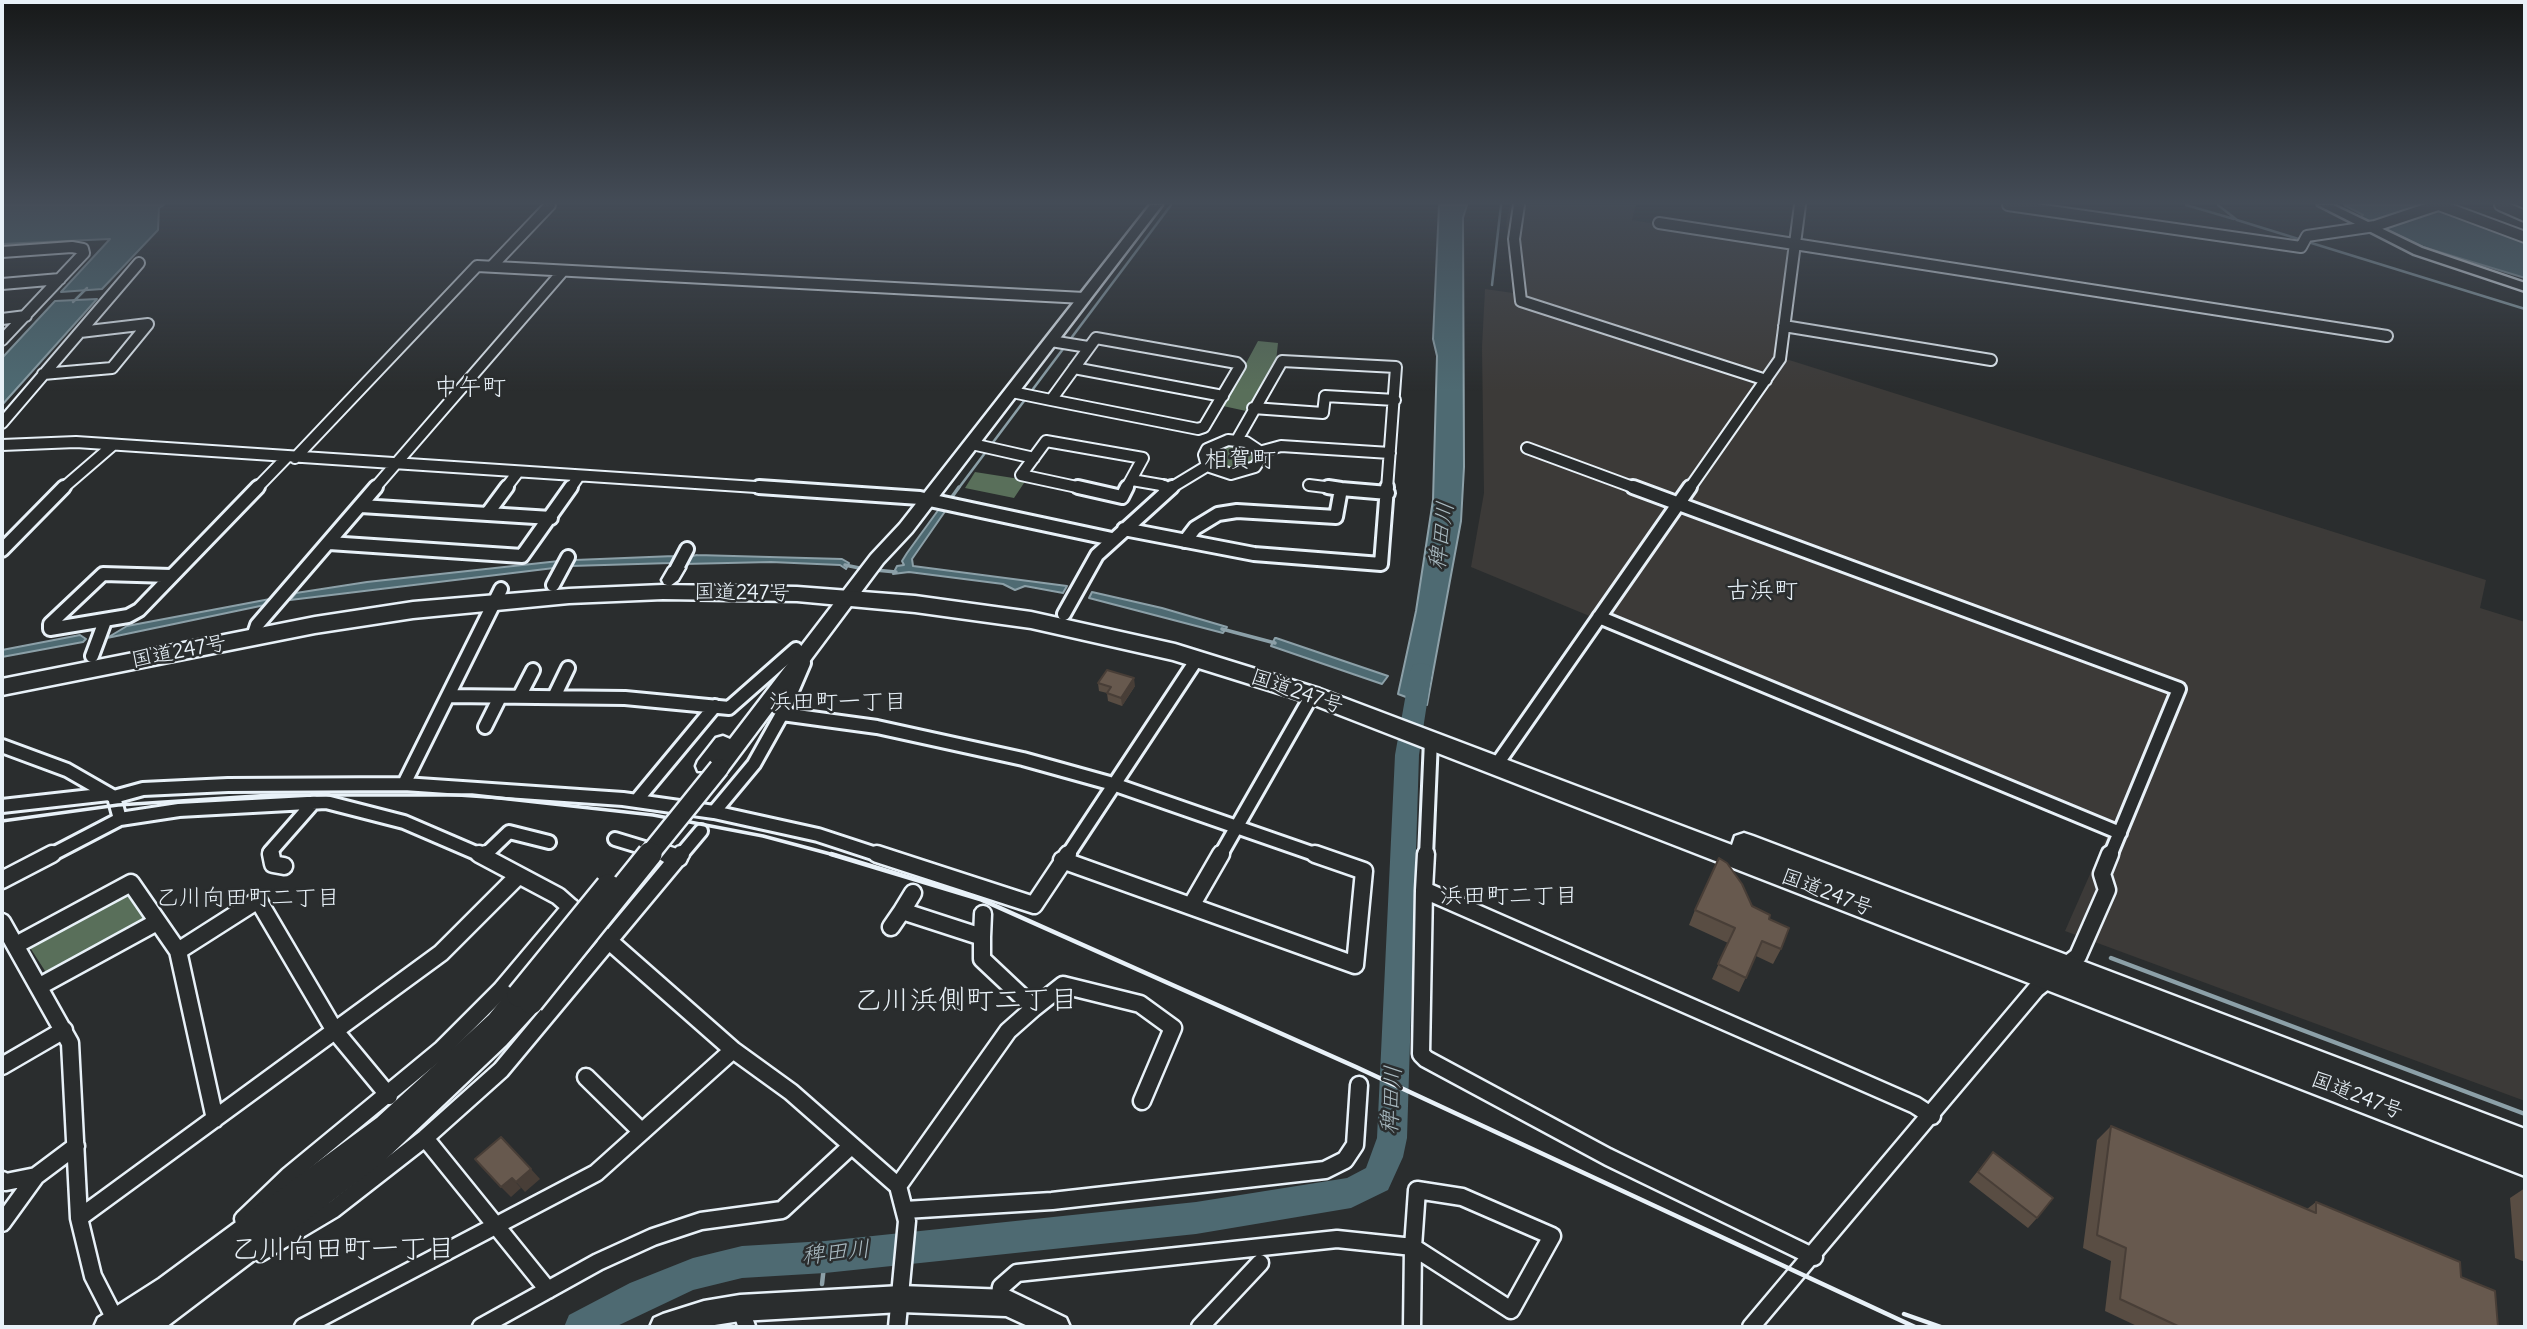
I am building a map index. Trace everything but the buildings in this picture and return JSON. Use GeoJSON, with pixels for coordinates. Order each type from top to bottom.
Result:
{"type":"FeatureCollection","features":[{"type":"Feature","properties":{"kind":"highway","name":"国道247号"},"geometry":{"type":"LineString","coordinates":[[2,675],[94,650],[401,612],[498,595],[556,578],[673,574],[766,579],[1068,607],[1250,660],[1429,734],[1500,758],[2056,972],[2525,1161]]}},
{"type":"Feature","properties":{"kind":"highway","name":"国道247号"},"geometry":{"type":"LineString","coordinates":[[498,595],[857,586],[1031,620],[1197,659],[1388,716]]}},
{"type":"Feature","properties":{"kind":"highway","name":"国道247号"},"geometry":{"type":"LineString","coordinates":[[2,687],[255,631]]}},
{"type":"Feature","properties":{"kind":"highway","name":"国道247号"},"geometry":{"type":"LineString","coordinates":[[2056,972],[2525,1143]]}},
{"type":"Feature","properties":{"kind":"street"},"geometry":{"type":"LineString","coordinates":[[2,340],[72,267]]}},
{"type":"Feature","properties":{"kind":"street"},"geometry":{"type":"LineString","coordinates":[[2,423],[136,267]]}},
{"type":"Feature","properties":{"kind":"street"},"geometry":{"type":"LineString","coordinates":[[171,576],[103,574],[50,624],[50,629],[105,621],[139,610],[476,267]]}},
{"type":"Feature","properties":{"kind":"street"},"geometry":{"type":"LineString","coordinates":[[492,267],[1084,298]]}},
{"type":"Feature","properties":{"kind":"street"},"geometry":{"type":"LineString","coordinates":[[145,1327],[206,1284],[374,1155],[498,1038],[525,998],[877,559],[932,501],[1023,394],[1061,343],[1084,298],[1108,267]]}},
{"type":"Feature","properties":{"kind":"street"},"geometry":{"type":"LineString","coordinates":[[1517,267],[1521,301],[1766,380]]}},
{"type":"Feature","properties":{"kind":"street"},"geometry":{"type":"LineString","coordinates":[[1500,758],[1780,359],[1791,267]]}},
{"type":"Feature","properties":{"kind":"street"},"geometry":{"type":"LineString","coordinates":[[1937,267],[2387,336]]}},
{"type":"Feature","properties":{"kind":"street"},"geometry":{"type":"LineString","coordinates":[[2464,267],[2525,287]]}},
{"type":"Feature","properties":{"kind":"street"},"geometry":{"type":"LineString","coordinates":[[255,631],[563,271]]}},
{"type":"Feature","properties":{"kind":"street"},"geometry":{"type":"LineString","coordinates":[[2,284],[60,279]]}},
{"type":"Feature","properties":{"kind":"street"},"geometry":{"type":"LineString","coordinates":[[2,318],[26,316]]}},
{"type":"Feature","properties":{"kind":"street"},"geometry":{"type":"LineString","coordinates":[[43,374],[111,368],[148,324],[80,332]]}},
{"type":"Feature","properties":{"kind":"street"},"geometry":{"type":"LineString","coordinates":[[1784,326],[1991,360]]}},
{"type":"Feature","properties":{"kind":"street"},"geometry":{"type":"LineString","coordinates":[[1023,394],[1051,400],[1198,429],[1204,427],[1240,366],[1237,363],[1100,338],[1088,347],[1051,400]]}},
{"type":"Feature","properties":{"kind":"street"},"geometry":{"type":"LineString","coordinates":[[1061,343],[1088,347]]}},
{"type":"Feature","properties":{"kind":"street"},"geometry":{"type":"LineString","coordinates":[[1124,529],[1254,554],[1381,564],[1396,367],[1282,361],[1237,440]]}},
{"type":"Feature","properties":{"kind":"street"},"geometry":{"type":"LineString","coordinates":[[1074,368],[1223,396]]}},
{"type":"Feature","properties":{"kind":"street"},"geometry":{"type":"LineString","coordinates":[[1253,408],[1323,413],[1325,396],[1395,400]]}},
{"type":"Feature","properties":{"kind":"street"},"geometry":{"type":"LineString","coordinates":[[1237,440],[1253,445],[1259,452],[1259,461],[1255,467],[1240,473],[1222,473],[1208,466],[1204,455],[1207,449],[1219,442],[1237,440]]}},
{"type":"Feature","properties":{"kind":"street"},"geometry":{"type":"LineString","coordinates":[[1046,441],[1143,458],[1122,497],[1021,475],[1034,458],[1046,441]]}},
{"type":"Feature","properties":{"kind":"street"},"geometry":{"type":"LineString","coordinates":[[2,444],[76,442],[932,501],[1112,539]]}},
{"type":"Feature","properties":{"kind":"street"},"geometry":{"type":"LineString","coordinates":[[2,550],[46,503],[113,445]]}},
{"type":"Feature","properties":{"kind":"street"},"geometry":{"type":"LineString","coordinates":[[977,446],[1034,458]]}},
{"type":"Feature","properties":{"kind":"street"},"geometry":{"type":"LineString","coordinates":[[1259,452],[1281,446],[1390,453]]}},
{"type":"Feature","properties":{"kind":"street"},"geometry":{"type":"LineString","coordinates":[[1527,448],[2179,689],[2102,874],[2107,890],[2078,956],[2056,972],[1752,1327]]}},
{"type":"Feature","properties":{"kind":"street"},"geometry":{"type":"LineString","coordinates":[[1068,607],[1097,555],[1112,539],[1168,490],[1208,466]]}},
{"type":"Feature","properties":{"kind":"street"},"geometry":{"type":"LineString","coordinates":[[487,514],[518,472]]}},
{"type":"Feature","properties":{"kind":"street"},"geometry":{"type":"LineString","coordinates":[[329,543],[522,556],[579,476]]}},
{"type":"Feature","properties":{"kind":"street"},"geometry":{"type":"LineString","coordinates":[[1132,480],[1161,485],[1168,490]]}},
{"type":"Feature","properties":{"kind":"street"},"geometry":{"type":"LineString","coordinates":[[1309,485],[1388,492]]}},
{"type":"Feature","properties":{"kind":"street"},"geometry":{"type":"LineString","coordinates":[[1185,541],[1205,520],[1237,511],[1336,517],[1341,489]]}},
{"type":"Feature","properties":{"kind":"street"},"geometry":{"type":"LineString","coordinates":[[361,506],[551,518]]}},
{"type":"Feature","properties":{"kind":"street"},"geometry":{"type":"LineString","coordinates":[[673,574],[687,549]]}},
{"type":"Feature","properties":{"kind":"street"},"geometry":{"type":"LineString","coordinates":[[556,578],[568,557]]}},
{"type":"Feature","properties":{"kind":"street"},"geometry":{"type":"LineString","coordinates":[[404,784],[498,595]]}},
{"type":"Feature","properties":{"kind":"street"},"geometry":{"type":"LineString","coordinates":[[1599,617],[2119,833]]}},
{"type":"Feature","properties":{"kind":"street"},"geometry":{"type":"LineString","coordinates":[[94,650],[105,621]]}},
{"type":"Feature","properties":{"kind":"street"},"geometry":{"type":"LineString","coordinates":[[449,696],[625,698],[729,708],[802,651]]}},
{"type":"Feature","properties":{"kind":"street"},"geometry":{"type":"LineString","coordinates":[[714,812],[754,764],[782,714],[802,651]]}},
{"type":"Feature","properties":{"kind":"street"},"geometry":{"type":"LineString","coordinates":[[2,806],[112,796],[143,789],[228,785],[404,784],[510,789],[636,801],[714,812],[817,835],[1034,905],[1197,659]]}},
{"type":"Feature","properties":{"kind":"street"},"geometry":{"type":"LineString","coordinates":[[554,697],[568,668]]}},
{"type":"Feature","properties":{"kind":"street"},"geometry":{"type":"LineString","coordinates":[[519,697],[533,670]]}},
{"type":"Feature","properties":{"kind":"street"},"geometry":{"type":"LineString","coordinates":[[1191,906],[1312,695]]}},
{"type":"Feature","properties":{"kind":"street"},"geometry":{"type":"LineString","coordinates":[[485,727],[500,696]]}},
{"type":"Feature","properties":{"kind":"street"},"geometry":{"type":"LineString","coordinates":[[636,801],[715,706]]}},
{"type":"Feature","properties":{"kind":"street"},"geometry":{"type":"LineString","coordinates":[[782,714],[877,727],[1023,760],[1113,785],[1364,871],[1355,965],[1062,860]]}},
{"type":"Feature","properties":{"kind":"street"},"geometry":{"type":"LineString","coordinates":[[1429,734],[1421,1054],[1608,1157],[1814,1256]]}},
{"type":"Feature","properties":{"kind":"street"},"geometry":{"type":"LineString","coordinates":[[2,746],[67,770],[112,796],[120,819]]}},
{"type":"Feature","properties":{"kind":"street"},"geometry":{"type":"LineString","coordinates":[[2,880],[120,819],[178,810],[326,802],[404,821],[484,856],[558,896],[609,938],[733,1050],[791,1093],[898,1186],[906,1215],[897,1327]]}},
{"type":"Feature","properties":{"kind":"street"},"geometry":{"type":"LineString","coordinates":[[284,866],[270,861],[270,852],[314,803]]}},
{"type":"Feature","properties":{"kind":"street"},"geometry":{"type":"LineString","coordinates":[[206,1284],[334,1209],[425,1138],[500,1070],[535,1033],[609,938],[701,831]]}},
{"type":"Feature","properties":{"kind":"street"},"geometry":{"type":"LineString","coordinates":[[484,856],[509,832],[549,842]]}},
{"type":"Feature","properties":{"kind":"street"},"geometry":{"type":"LineString","coordinates":[[615,839],[679,858]]}},
{"type":"Feature","properties":{"kind":"street"},"geometry":{"type":"LineString","coordinates":[[79,1218],[441,953],[518,876]]}},
{"type":"Feature","properties":{"kind":"street"},"geometry":{"type":"LineString","coordinates":[[16,944],[131,883],[178,950],[215,1119]]}},
{"type":"Feature","properties":{"kind":"street"},"geometry":{"type":"LineString","coordinates":[[1424,890],[1902,1099],[1932,1116]]}},
{"type":"Feature","properties":{"kind":"street"},"geometry":{"type":"LineString","coordinates":[[891,927],[913,893]]}},
{"type":"Feature","properties":{"kind":"street"},"geometry":{"type":"LineString","coordinates":[[178,950],[258,900],[335,1031],[389,1096]]}},
{"type":"Feature","properties":{"kind":"street"},"geometry":{"type":"LineString","coordinates":[[168,1288],[288,1176],[389,1096],[502,990],[571,907]]}},
{"type":"Feature","properties":{"kind":"street"},"geometry":{"type":"LineString","coordinates":[[902,911],[982,937]]}},
{"type":"Feature","properties":{"kind":"street"},"geometry":{"type":"LineString","coordinates":[[984,914],[982,959],[1034,1008]]}},
{"type":"Feature","properties":{"kind":"street"},"geometry":{"type":"LineString","coordinates":[[2,922],[70,1043],[79,1218],[93,1276],[111,1324],[168,1288],[385,1126],[525,998]]}},
{"type":"Feature","properties":{"kind":"street"},"geometry":{"type":"LineString","coordinates":[[40,986],[157,922]]}},
{"type":"Feature","properties":{"kind":"street"},"geometry":{"type":"LineString","coordinates":[[898,1186],[1008,1031],[1063,985],[1140,1004],[1173,1028],[1142,1101]]}},
{"type":"Feature","properties":{"kind":"street"},"geometry":{"type":"LineString","coordinates":[[2,1066],[64,1030]]}},
{"type":"Feature","properties":{"kind":"street"},"geometry":{"type":"LineString","coordinates":[[303,1327],[596,1173],[733,1050]]}},
{"type":"Feature","properties":{"kind":"street"},"geometry":{"type":"LineString","coordinates":[[586,1077],[642,1132]]}},
{"type":"Feature","properties":{"kind":"street"},"geometry":{"type":"LineString","coordinates":[[906,1215],[1325,1170],[1345,1160],[1355,1145],[1359,1085]]}},
{"type":"Feature","properties":{"kind":"street"},"geometry":{"type":"LineString","coordinates":[[425,1138],[548,1290]]}},
{"type":"Feature","properties":{"kind":"street"},"geometry":{"type":"LineString","coordinates":[[2,1223],[36,1176],[76,1146]]}},
{"type":"Feature","properties":{"kind":"street"},"geometry":{"type":"LineString","coordinates":[[481,1327],[653,1237],[701,1221],[782,1210],[850,1147]]}},
{"type":"Feature","properties":{"kind":"street"},"geometry":{"type":"LineString","coordinates":[[2,1180],[6,1182],[36,1176]]}},
{"type":"Feature","properties":{"kind":"street"},"geometry":{"type":"LineString","coordinates":[[999,1302],[1001,1287],[1017,1273],[1322,1239],[1413,1247],[1511,1310],[1552,1236],[1462,1197],[1417,1190],[1414,1202],[1413,1247],[1412,1327]]}},
{"type":"Feature","properties":{"kind":"street"},"geometry":{"type":"LineString","coordinates":[[1200,1327],[1260,1262]]}},
{"type":"Feature","properties":{"kind":"street"},"geometry":{"type":"LineString","coordinates":[[663,1327],[704,1314],[743,1318],[901,1294],[999,1302],[1022,1319],[1057,1327]]}},
{"type":"Feature","properties":{"kind":"shaded area"},"geometry":{"type":"Polygon","coordinates":[[[1510,267],[1797,267],[1786,359],[2486,580],[2480,608],[2525,622],[2525,1101],[2065,931],[2109,831],[1471,567],[1484,493],[1482,347],[1485,289],[1513,293],[1510,267]]]}},
{"type":"Feature","properties":{"kind":"green space"},"geometry":{"type":"Polygon","coordinates":[[[1258,341],[1278,343],[1276,361],[1246,411],[1223,406],[1258,341]]]}},
{"type":"Feature","properties":{"kind":"green space"},"geometry":{"type":"Polygon","coordinates":[[[1240,444],[1253,451],[1254,462],[1241,471],[1212,466],[1208,455],[1217,446],[1240,444]]]}},
{"type":"Feature","properties":{"kind":"green space"},"geometry":{"type":"Polygon","coordinates":[[[975,472],[1026,480],[1014,498],[965,488],[975,472]]]}},
{"type":"Feature","properties":{"kind":"green space"},"geometry":{"type":"Polygon","coordinates":[[[126,894],[145,920],[47,974],[29,946],[126,894]]]}},
{"type":"Feature","properties":{"kind":"water"},"geometry":{"type":"Polygon","coordinates":[[[84,267],[123,267],[102,289],[61,292],[84,267]]]}},
{"type":"Feature","properties":{"kind":"water"},"geometry":{"type":"Polygon","coordinates":[[[1436,267],[1463,267],[1464,467],[1461,521],[1427,705],[1398,694],[1416,611],[1433,500],[1437,356],[1433,339],[1436,267]]]}},
{"type":"Feature","properties":{"kind":"water"},"geometry":{"type":"Polygon","coordinates":[[[2489,267],[2525,267],[2525,278],[2489,267]]]}},
{"type":"Feature","properties":{"kind":"water"},"geometry":{"type":"Polygon","coordinates":[[[97,299],[2,405],[2,358],[55,301],[97,299]]]}},
{"type":"Feature","properties":{"kind":"water"},"geometry":{"type":"Polygon","coordinates":[[[939,509],[946,510],[912,559],[913,566],[1067,586],[1063,593],[1025,586],[1015,590],[1003,584],[909,572],[893,574],[897,566],[904,565],[902,561],[907,553],[939,509]]]}},
{"type":"Feature","properties":{"kind":"water"},"geometry":{"type":"Polygon","coordinates":[[[697,555],[842,559],[849,563],[846,569],[840,565],[771,562],[684,564],[688,557],[697,555]]]}},
{"type":"Feature","properties":{"kind":"water"},"geometry":{"type":"Polygon","coordinates":[[[674,556],[671,563],[571,566],[575,560],[674,556]]]}},
{"type":"Feature","properties":{"kind":"water"},"geometry":{"type":"Polygon","coordinates":[[[559,561],[554,568],[290,600],[296,593],[367,582],[559,561]]]}},
{"type":"Feature","properties":{"kind":"water"},"geometry":{"type":"Polygon","coordinates":[[[1092,592],[1227,627],[1223,633],[1089,598],[1092,592]]]}},
{"type":"Feature","properties":{"kind":"water"},"geometry":{"type":"Polygon","coordinates":[[[270,599],[265,605],[107,638],[127,626],[270,599]]]}},
{"type":"Feature","properties":{"kind":"water"},"geometry":{"type":"Polygon","coordinates":[[[80,635],[86,639],[83,642],[2,657],[2,650],[80,635]]]}},
{"type":"Feature","properties":{"kind":"water"},"geometry":{"type":"Polygon","coordinates":[[[1275,638],[1388,676],[1382,684],[1271,646],[1275,638]]]}},
{"type":"Feature","properties":{"kind":"waterway"},"geometry":{"type":"LineString","coordinates":[[958,489],[1124,267]]}},
{"type":"Feature","properties":{"kind":"waterway"},"geometry":{"type":"LineString","coordinates":[[1492,285],[1494,267]]}},
{"type":"Feature","properties":{"kind":"waterway"},"geometry":{"type":"LineString","coordinates":[[2389,267],[2525,309]]}},
{"type":"Feature","properties":{"kind":"waterway"},"geometry":{"type":"LineString","coordinates":[[73,302],[87,288]]}},
{"type":"Feature","properties":{"kind":"waterway"},"geometry":{"type":"LineString","coordinates":[[949,501],[959,487]]}},
{"type":"Feature","properties":{"kind":"waterway"},"geometry":{"type":"LineString","coordinates":[[845,565],[864,569]]}},
{"type":"Feature","properties":{"kind":"waterway"},"geometry":{"type":"LineString","coordinates":[[875,570],[896,572]]}},
{"type":"Feature","properties":{"kind":"waterway"},"geometry":{"type":"LineString","coordinates":[[1222,629],[1275,643]]}},
{"type":"Feature","properties":{"kind":"waterway","name":"稗田川"},"geometry":{"type":"LineString","coordinates":[[581,1327],[642,1295],[693,1274],[742,1262],[825,1257],[1196,1218],[1351,1193],[1377,1179],[1388,1157],[1392,1138],[1407,755],[1421,671]]}},
{"type":"Feature","properties":{"kind":"waterway"},"geometry":{"type":"LineString","coordinates":[[2111,958],[2525,1114]]}},
{"type":"Feature","properties":{"kind":"waterway"},"geometry":{"type":"LineString","coordinates":[[822,1284],[825,1257]]}},
{"type":"Feature","properties":{"kind":"railway"},"geometry":{"type":"LineString","coordinates":[[2,821],[118,805],[272,795],[472,795],[653,815],[763,836],[835,855]]}},
{"type":"Feature","properties":{"kind":"railway"},"geometry":{"type":"LineString","coordinates":[[835,855],[980,899],[1356,1067],[1915,1327]]}},
{"type":"Feature","properties":{"kind":"railway"},"geometry":{"type":"LineString","coordinates":[[1904,1314],[1941,1327]]}},
{"type":"Feature","properties":{"kind":"district","name":"中午町"},"geometry":{"type":"Point","coordinates":[470,388]}},
{"type":"Feature","properties":{"kind":"district","name":"相賀町"},"geometry":{"type":"Point","coordinates":[1240,460]}},
{"type":"Feature","properties":{"kind":"district","name":"古浜町"},"geometry":{"type":"Point","coordinates":[1762,591]}},
{"type":"Feature","properties":{"kind":"district","name":"浜田町一丁目"},"geometry":{"type":"Point","coordinates":[838,702]}},
{"type":"Feature","properties":{"kind":"district","name":"浜田町二丁目"},"geometry":{"type":"Point","coordinates":[1509,896]}},
{"type":"Feature","properties":{"kind":"district","name":"乙川向田町二丁目"},"geometry":{"type":"Point","coordinates":[248,898]}},
{"type":"Feature","properties":{"kind":"district","name":"乙川浜側町二丁目"},"geometry":{"type":"Point","coordinates":[966,1001]}},
{"type":"Feature","properties":{"kind":"district","name":"乙川向田町一丁目"},"geometry":{"type":"Point","coordinates":[343,1250]}}]}
